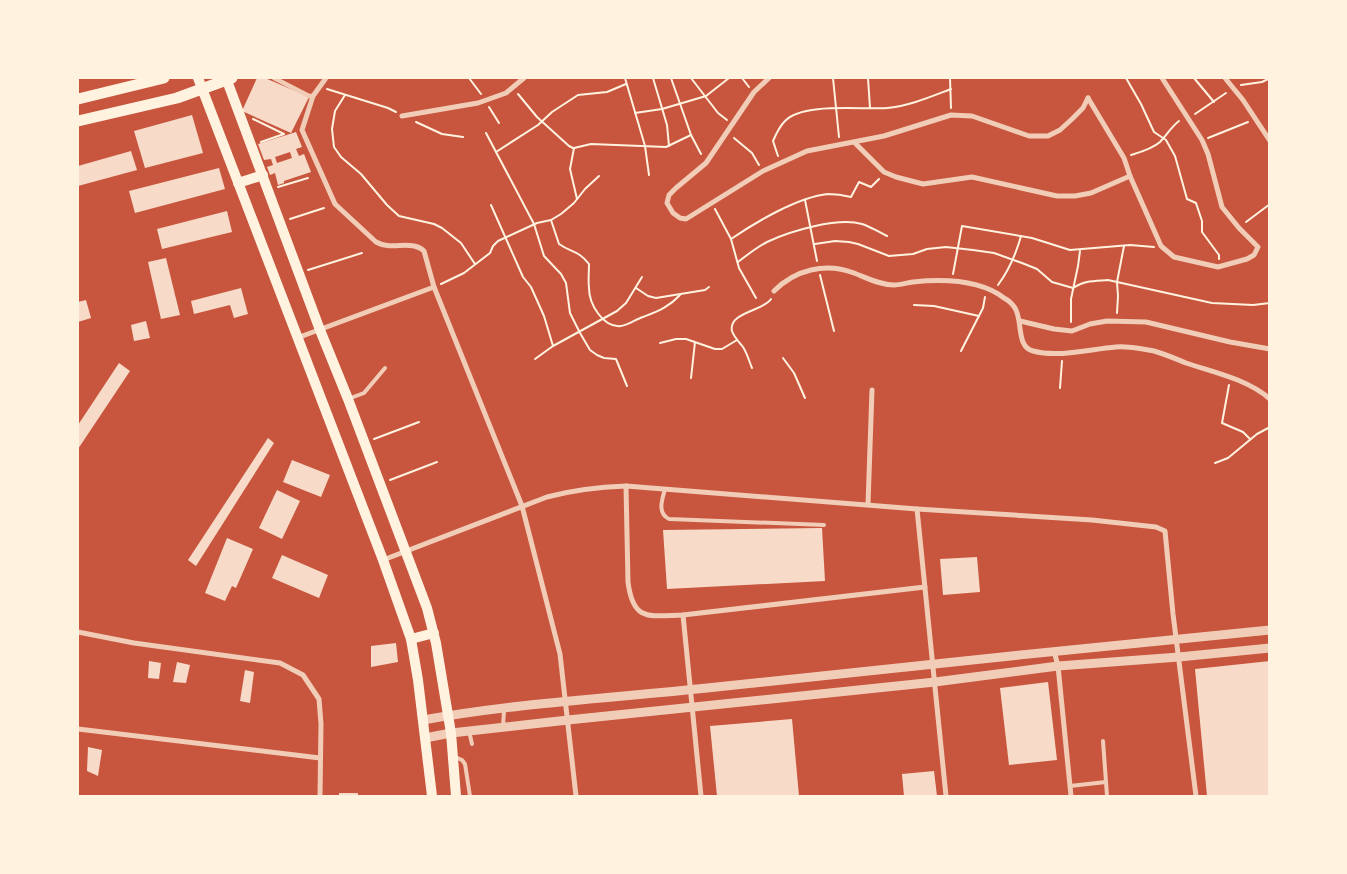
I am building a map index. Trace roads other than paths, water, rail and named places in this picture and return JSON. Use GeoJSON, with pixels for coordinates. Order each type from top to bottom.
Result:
{"type":"FeatureCollection","features":[{"type":"Feature","properties":{"kind":"main road"},"geometry":{"type":"LineString","coordinates":[[78,99],[164,78]]}},
{"type":"Feature","properties":{"kind":"main road"},"geometry":{"type":"LineString","coordinates":[[198,78],[384,560],[411,639],[432,796]]}},
{"type":"Feature","properties":{"kind":"main road"},"geometry":{"type":"LineString","coordinates":[[78,121],[177,98],[228,78],[320,330],[427,608],[434,633],[451,733],[456,796]]}},
{"type":"Feature","properties":{"kind":"main road"},"geometry":{"type":"LineString","coordinates":[[238,183],[263,175]]}},
{"type":"Feature","properties":{"kind":"main road"},"geometry":{"type":"LineString","coordinates":[[411,639],[434,633]]}},
{"type":"Feature","properties":{"kind":"street"},"geometry":{"type":"LineString","coordinates":[[274,78],[309,96],[313,96]]}},
{"type":"Feature","properties":{"kind":"street"},"geometry":{"type":"LineString","coordinates":[[326,78],[313,96],[302,130],[335,204],[376,242],[383,246],[415,246],[421,247],[424,251],[434,287],[522,506],[560,654],[576,796]]}},
{"type":"Feature","properties":{"kind":"street"},"geometry":{"type":"LineString","coordinates":[[402,116],[478,103],[506,93],[524,78]]}},
{"type":"Feature","properties":{"kind":"street"},"geometry":{"type":"LineString","coordinates":[[769,78],[754,92],[706,163],[668,195],[666,203],[673,213],[680,218],[686,219],[763,171],[806,151],[855,143],[903,131],[932,119],[951,115],[972,116],[1029,136],[1048,136],[1060,130],[1072,119],[1083,108],[1088,98],[1124,158],[1161,246],[1174,257],[1218,267],[1247,259],[1254,255],[1258,247],[1239,228],[1220,204],[1208,154],[1202,140],[1162,78]]}},
{"type":"Feature","properties":{"kind":"street"},"geometry":{"type":"LineString","coordinates":[[1225,78],[1243,100],[1270,141]]}},
{"type":"Feature","properties":{"kind":"street"},"geometry":{"type":"LineString","coordinates":[[855,143],[884,172],[896,178],[923,184],[972,177],[1057,196],[1075,196],[1091,193],[1130,176]]}},
{"type":"Feature","properties":{"kind":"street"},"geometry":{"type":"LineString","coordinates":[[774,291],[792,276],[818,268],[851,272],[878,283],[894,285],[911,282],[952,281],[967,283],[990,290],[1004,297],[1015,308],[1020,322],[1024,345],[1028,350],[1062,353],[1118,347],[1155,351],[1231,378],[1258,390],[1270,399]]}},
{"type":"Feature","properties":{"kind":"street"},"geometry":{"type":"LineString","coordinates":[[297,338],[434,287]]}},
{"type":"Feature","properties":{"kind":"street"},"geometry":{"type":"LineString","coordinates":[[1020,322],[1072,331],[1090,324],[1107,321],[1146,322],[1230,342],[1270,349]]}},
{"type":"Feature","properties":{"kind":"street"},"geometry":{"type":"LineString","coordinates":[[868,504],[872,390]]}},
{"type":"Feature","properties":{"kind":"street"},"geometry":{"type":"LineString","coordinates":[[626,486],[630,598],[638,611],[649,616],[682,615],[925,587]]}},
{"type":"Feature","properties":{"kind":"street"},"geometry":{"type":"LineString","coordinates":[[384,560],[547,497],[571,491],[601,487],[626,486],[917,509],[1092,520],[1156,527],[1165,532],[1176,639],[1196,796]]}},
{"type":"Feature","properties":{"kind":"street"},"geometry":{"type":"LineString","coordinates":[[917,509],[946,796]]}},
{"type":"Feature","properties":{"kind":"street"},"geometry":{"type":"LineString","coordinates":[[682,615],[701,796]]}},
{"type":"Feature","properties":{"kind":"street"},"geometry":{"type":"LineString","coordinates":[[422,720],[448,715],[566,701],[1270,630]]}},
{"type":"Feature","properties":{"kind":"street"},"geometry":{"type":"LineString","coordinates":[[78,632],[134,643],[280,663],[304,675],[318,699],[321,724],[320,796]]}},
{"type":"Feature","properties":{"kind":"street"},"geometry":{"type":"LineString","coordinates":[[425,738],[503,727],[935,682],[1058,666],[1270,648]]}},
{"type":"Feature","properties":{"kind":"street"},"geometry":{"type":"LineString","coordinates":[[1054,651],[1058,666],[1071,796]]}},
{"type":"Feature","properties":{"kind":"street"},"geometry":{"type":"LineString","coordinates":[[742,702],[744,684]]}},
{"type":"Feature","properties":{"kind":"street"},"geometry":{"type":"LineString","coordinates":[[78,729],[320,758]]}},
{"type":"Feature","properties":{"kind":"lane"},"geometry":{"type":"LineString","coordinates":[[348,399],[364,393],[385,368]]}},
{"type":"Feature","properties":{"kind":"lane"},"geometry":{"type":"LineString","coordinates":[[665,489],[661,512],[668,519],[824,525]]}},
{"type":"Feature","properties":{"kind":"lane"},"geometry":{"type":"LineString","coordinates":[[503,727],[504,708]]}},
{"type":"Feature","properties":{"kind":"lane"},"geometry":{"type":"LineString","coordinates":[[469,732],[472,744]]}},
{"type":"Feature","properties":{"kind":"lane"},"geometry":{"type":"LineString","coordinates":[[1103,741],[1107,796]]}},
{"type":"Feature","properties":{"kind":"lane"},"geometry":{"type":"LineString","coordinates":[[453,756],[462,760],[465,764],[470,796]]}},
{"type":"Feature","properties":{"kind":"lane"},"geometry":{"type":"LineString","coordinates":[[1070,786],[1106,782]]}}]}
